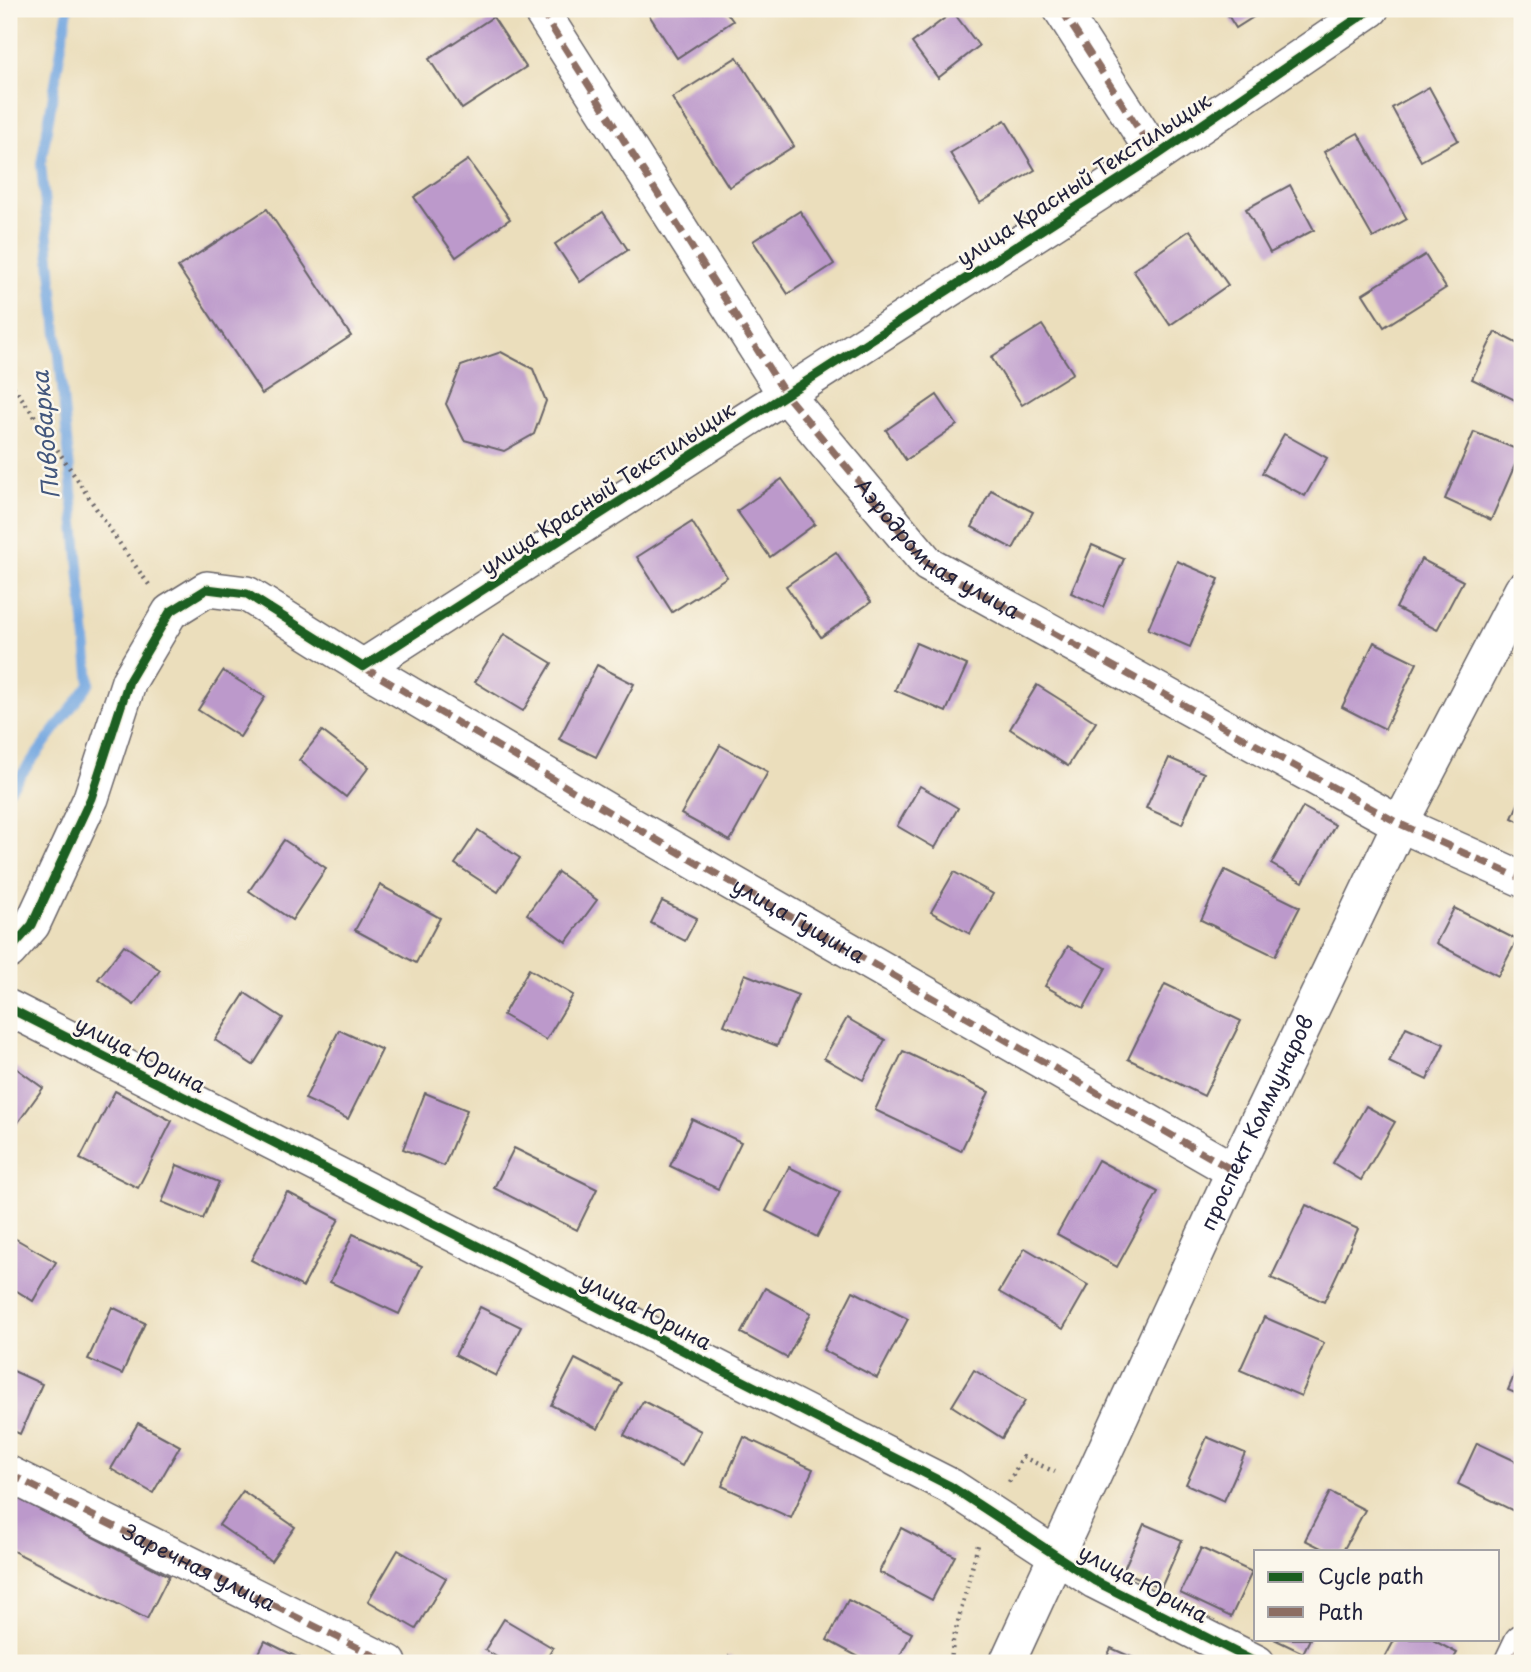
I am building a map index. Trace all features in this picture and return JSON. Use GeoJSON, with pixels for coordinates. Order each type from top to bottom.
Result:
{"type":"FeatureCollection","features":[{"type":"Feature","properties":{"kind":"street","name":"Аэродромная улица"},"geometry":{"type":"LineString","coordinates":[[540,9],[786,395],[928,564],[1400,824],[1522,879]]}},
{"type":"Feature","properties":{"kind":"street"},"geometry":{"type":"LineString","coordinates":[[1061,9],[1156,156]]}},
{"type":"Feature","properties":{"kind":"street","name":"улица Красный Текстильщик"},"geometry":{"type":"LineString","coordinates":[[363,667],[1156,156],[1371,9]]}},
{"type":"Feature","properties":{"kind":"street"},"geometry":{"type":"LineString","coordinates":[[9,951],[32,925],[91,798],[129,681],[170,612],[207,589],[247,594],[363,667]]}},
{"type":"Feature","properties":{"kind":"street","name":"проспект Коммунаров"},"geometry":{"type":"LineString","coordinates":[[1007,1663],[1058,1558],[1234,1171],[1400,824],[1522,590]]}},
{"type":"Feature","properties":{"kind":"street","name":"улица Гущина"},"geometry":{"type":"LineString","coordinates":[[363,667],[626,822],[1234,1171]]}},
{"type":"Feature","properties":{"kind":"street","name":"улица Юрина"},"geometry":{"type":"LineString","coordinates":[[9,1008],[950,1486],[1095,1581],[1257,1663]]}},
{"type":"Feature","properties":{"kind":"street","name":"Заречная улица"},"geometry":{"type":"LineString","coordinates":[[9,1474],[389,1663]]}},
{"type":"Feature","properties":{"kind":"street"},"geometry":{"type":"LineString","coordinates":[[1512,1663],[1522,1642]]}},
{"type":"Feature","properties":{"kind":"path"},"geometry":{"type":"LineString","coordinates":[[9,381],[44,427],[104,526],[170,612]]}},
{"type":"Feature","properties":{"kind":"path"},"geometry":{"type":"LineString","coordinates":[[1007,1486],[1023,1457],[1055,1472]]}},
{"type":"Feature","properties":{"kind":"path"},"geometry":{"type":"LineString","coordinates":[[951,1663],[953,1641],[981,1533]]}},
{"type":"Feature","properties":{"kind":"building"},"geometry":{"type":"Polygon","coordinates":[[[658,9],[724,9],[733,21],[677,58],[649,15],[658,9]]]}},
{"type":"Feature","properties":{"kind":"building"},"geometry":{"type":"Polygon","coordinates":[[[1224,9],[1266,9],[1236,28],[1224,9]]]}},
{"type":"Feature","properties":{"kind":"building"},"geometry":{"type":"Polygon","coordinates":[[[953,12],[979,46],[938,78],[912,43],[953,12]]]}},
{"type":"Feature","properties":{"kind":"building"},"geometry":{"type":"Polygon","coordinates":[[[493,17],[526,67],[462,109],[429,59],[493,17]]]}},
{"type":"Feature","properties":{"kind":"building"},"geometry":{"type":"Polygon","coordinates":[[[737,57],[794,146],[729,187],[672,98],[737,57]]]}},
{"type":"Feature","properties":{"kind":"building"},"geometry":{"type":"Polygon","coordinates":[[[1429,87],[1458,140],[1421,161],[1392,108],[1429,87]]]}},
{"type":"Feature","properties":{"kind":"building"},"geometry":{"type":"Polygon","coordinates":[[[1005,120],[1035,170],[980,203],[950,153],[1005,120]]]}},
{"type":"Feature","properties":{"kind":"building"},"geometry":{"type":"Polygon","coordinates":[[[1358,133],[1407,219],[1373,238],[1324,152],[1358,133]]]}},
{"type":"Feature","properties":{"kind":"building"},"geometry":{"type":"Polygon","coordinates":[[[468,160],[510,219],[456,257],[414,197],[468,160]]]}},
{"type":"Feature","properties":{"kind":"building"},"geometry":{"type":"Polygon","coordinates":[[[1290,185],[1314,230],[1270,253],[1246,209],[1290,185]]]}},
{"type":"Feature","properties":{"kind":"building"},"geometry":{"type":"Polygon","coordinates":[[[267,209],[351,336],[262,394],[178,267],[267,209]]]}},
{"type":"Feature","properties":{"kind":"building"},"geometry":{"type":"Polygon","coordinates":[[[800,211],[834,264],[788,294],[753,241],[800,211]]]}},
{"type":"Feature","properties":{"kind":"building"},"geometry":{"type":"Polygon","coordinates":[[[603,212],[628,250],[580,282],[555,244],[603,212]]]}},
{"type":"Feature","properties":{"kind":"building"},"geometry":{"type":"Polygon","coordinates":[[[1190,230],[1228,285],[1170,325],[1133,270],[1190,230]]]}},
{"type":"Feature","properties":{"kind":"building"},"geometry":{"type":"Polygon","coordinates":[[[1425,255],[1446,288],[1384,327],[1363,294],[1425,255]]]}},
{"type":"Feature","properties":{"kind":"building"},"geometry":{"type":"Polygon","coordinates":[[[1042,325],[1073,373],[1022,405],[991,357],[1042,325]]]}},
{"type":"Feature","properties":{"kind":"building"},"geometry":{"type":"Polygon","coordinates":[[[1495,332],[1522,346],[1521,403],[1472,379],[1495,332]]]}},
{"type":"Feature","properties":{"kind":"building"},"geometry":{"type":"Polygon","coordinates":[[[501,352],[533,369],[546,401],[534,434],[504,451],[464,440],[446,404],[461,366],[501,352]]]}},
{"type":"Feature","properties":{"kind":"building"},"geometry":{"type":"Polygon","coordinates":[[[937,395],[957,425],[906,460],[886,430],[937,395]]]}},
{"type":"Feature","properties":{"kind":"building"},"geometry":{"type":"Polygon","coordinates":[[[1474,432],[1521,451],[1491,520],[1445,499],[1474,432]]]}},
{"type":"Feature","properties":{"kind":"building"},"geometry":{"type":"Polygon","coordinates":[[[1284,434],[1327,458],[1305,496],[1262,473],[1284,434]]]}},
{"type":"Feature","properties":{"kind":"building"},"geometry":{"type":"Polygon","coordinates":[[[782,479],[815,524],[770,557],[737,511],[782,479]]]}},
{"type":"Feature","properties":{"kind":"building"},"geometry":{"type":"Polygon","coordinates":[[[991,490],[1033,512],[1013,549],[972,527],[991,490]]]}},
{"type":"Feature","properties":{"kind":"building"},"geometry":{"type":"Polygon","coordinates":[[[692,522],[727,577],[672,612],[637,557],[692,522]]]}},
{"type":"Feature","properties":{"kind":"building"},"geometry":{"type":"Polygon","coordinates":[[[1092,545],[1124,559],[1103,607],[1071,593],[1092,545]]]}},
{"type":"Feature","properties":{"kind":"building"},"geometry":{"type":"Polygon","coordinates":[[[836,552],[871,602],[821,637],[786,586],[836,552]]]}},
{"type":"Feature","properties":{"kind":"building"},"geometry":{"type":"Polygon","coordinates":[[[1421,559],[1463,581],[1437,630],[1396,608],[1421,559]]]}},
{"type":"Feature","properties":{"kind":"building"},"geometry":{"type":"Polygon","coordinates":[[[1177,561],[1219,579],[1190,647],[1148,629],[1177,561]]]}},
{"type":"Feature","properties":{"kind":"building"},"geometry":{"type":"Polygon","coordinates":[[[504,634],[552,663],[523,711],[475,682],[504,634]]]}},
{"type":"Feature","properties":{"kind":"building"},"geometry":{"type":"Polygon","coordinates":[[[1374,642],[1417,663],[1385,729],[1342,707],[1374,642]]]}},
{"type":"Feature","properties":{"kind":"building"},"geometry":{"type":"Polygon","coordinates":[[[916,643],[967,665],[946,712],[895,690],[916,643]]]}},
{"type":"Feature","properties":{"kind":"building"},"geometry":{"type":"Polygon","coordinates":[[[597,665],[634,684],[596,757],[559,739],[597,665]]]}},
{"type":"Feature","properties":{"kind":"building"},"geometry":{"type":"Polygon","coordinates":[[[223,671],[265,697],[240,737],[198,710],[223,671]]]}},
{"type":"Feature","properties":{"kind":"building"},"geometry":{"type":"Polygon","coordinates":[[[1037,685],[1096,722],[1068,766],[1010,729],[1037,685]]]}},
{"type":"Feature","properties":{"kind":"building"},"geometry":{"type":"Polygon","coordinates":[[[322,731],[369,767],[346,797],[299,760],[322,731]]]}},
{"type":"Feature","properties":{"kind":"building"},"geometry":{"type":"Polygon","coordinates":[[[720,745],[768,772],[730,841],[681,814],[720,745]]]}},
{"type":"Feature","properties":{"kind":"building"},"geometry":{"type":"Polygon","coordinates":[[[1169,758],[1204,773],[1182,824],[1146,808],[1169,758]]]}},
{"type":"Feature","properties":{"kind":"building"},"geometry":{"type":"Polygon","coordinates":[[[920,786],[958,808],[935,848],[897,826],[920,786]]]}},
{"type":"Feature","properties":{"kind":"building"},"geometry":{"type":"Polygon","coordinates":[[[1522,795],[1522,823],[1512,818],[1522,795]]]}},
{"type":"Feature","properties":{"kind":"building"},"geometry":{"type":"Polygon","coordinates":[[[1303,807],[1335,825],[1303,882],[1271,864],[1303,807]]]}},
{"type":"Feature","properties":{"kind":"building"},"geometry":{"type":"Polygon","coordinates":[[[478,830],[520,858],[498,892],[455,864],[478,830]]]}},
{"type":"Feature","properties":{"kind":"building"},"geometry":{"type":"Polygon","coordinates":[[[284,840],[326,868],[292,920],[249,891],[284,840]]]}},
{"type":"Feature","properties":{"kind":"building"},"geometry":{"type":"Polygon","coordinates":[[[1225,870],[1300,907],[1275,956],[1201,920],[1225,870]]]}},
{"type":"Feature","properties":{"kind":"building"},"geometry":{"type":"Polygon","coordinates":[[[558,872],[597,900],[566,942],[527,914],[558,872]]]}},
{"type":"Feature","properties":{"kind":"building"},"geometry":{"type":"Polygon","coordinates":[[[954,872],[993,894],[970,934],[931,912],[954,872]]]}},
{"type":"Feature","properties":{"kind":"building"},"geometry":{"type":"Polygon","coordinates":[[[380,885],[440,918],[416,963],[355,930],[380,885]]]}},
{"type":"Feature","properties":{"kind":"building"},"geometry":{"type":"Polygon","coordinates":[[[662,901],[697,918],[685,941],[651,923],[662,901]]]}},
{"type":"Feature","properties":{"kind":"building"},"geometry":{"type":"Polygon","coordinates":[[[1454,908],[1517,940],[1498,976],[1436,943],[1454,908]]]}},
{"type":"Feature","properties":{"kind":"building"},"geometry":{"type":"Polygon","coordinates":[[[124,945],[160,970],[134,1005],[98,979],[124,945]]]}},
{"type":"Feature","properties":{"kind":"building"},"geometry":{"type":"Polygon","coordinates":[[[1068,946],[1106,968],[1084,1008],[1045,986],[1068,946]]]}},
{"type":"Feature","properties":{"kind":"building"},"geometry":{"type":"Polygon","coordinates":[[[529,969],[573,995],[546,1040],[503,1015],[529,969]]]}},
{"type":"Feature","properties":{"kind":"building"},"geometry":{"type":"Polygon","coordinates":[[[745,974],[798,995],[777,1046],[724,1025],[745,974]]]}},
{"type":"Feature","properties":{"kind":"building"},"geometry":{"type":"Polygon","coordinates":[[[1165,984],[1241,1021],[1204,1096],[1128,1059],[1165,984]]]}},
{"type":"Feature","properties":{"kind":"building"},"geometry":{"type":"Polygon","coordinates":[[[245,993],[283,1018],[253,1065],[215,1040],[245,993]]]}},
{"type":"Feature","properties":{"kind":"building"},"geometry":{"type":"Polygon","coordinates":[[[847,1018],[885,1040],[863,1080],[824,1058],[847,1018]]]}},
{"type":"Feature","properties":{"kind":"building"},"geometry":{"type":"Polygon","coordinates":[[[1406,1027],[1444,1044],[1427,1080],[1389,1062],[1406,1027]]]}},
{"type":"Feature","properties":{"kind":"building"},"geometry":{"type":"Polygon","coordinates":[[[339,1030],[382,1050],[348,1119],[305,1099],[339,1030]]]}},
{"type":"Feature","properties":{"kind":"building"},"geometry":{"type":"Polygon","coordinates":[[[903,1051],[989,1092],[961,1151],[875,1110],[903,1051]]]}},
{"type":"Feature","properties":{"kind":"building"},"geometry":{"type":"Polygon","coordinates":[[[9,1063],[43,1088],[9,1135],[9,1063]]]}},
{"type":"Feature","properties":{"kind":"building"},"geometry":{"type":"Polygon","coordinates":[[[115,1091],[172,1121],[138,1188],[80,1159],[115,1091]]]}},
{"type":"Feature","properties":{"kind":"building"},"geometry":{"type":"Polygon","coordinates":[[[425,1093],[467,1110],[444,1166],[403,1149],[425,1093]]]}},
{"type":"Feature","properties":{"kind":"building"},"geometry":{"type":"Polygon","coordinates":[[[1366,1106],[1395,1122],[1361,1180],[1333,1163],[1366,1106]]]}},
{"type":"Feature","properties":{"kind":"building"},"geometry":{"type":"Polygon","coordinates":[[[692,1119],[741,1142],[718,1189],[670,1166],[692,1119]]]}},
{"type":"Feature","properties":{"kind":"building"},"geometry":{"type":"Polygon","coordinates":[[[514,1148],[597,1189],[577,1230],[494,1188],[514,1148]]]}},
{"type":"Feature","properties":{"kind":"building"},"geometry":{"type":"Polygon","coordinates":[[[1098,1160],[1158,1192],[1117,1267],[1057,1234],[1098,1160]]]}},
{"type":"Feature","properties":{"kind":"building"},"geometry":{"type":"Polygon","coordinates":[[[177,1165],[219,1182],[203,1219],[162,1202],[177,1165]]]}},
{"type":"Feature","properties":{"kind":"building"},"geometry":{"type":"Polygon","coordinates":[[[789,1167],[840,1192],[817,1237],[766,1211],[789,1167]]]}},
{"type":"Feature","properties":{"kind":"building"},"geometry":{"type":"Polygon","coordinates":[[[287,1192],[339,1219],[303,1287],[251,1260],[287,1192]]]}},
{"type":"Feature","properties":{"kind":"building"},"geometry":{"type":"Polygon","coordinates":[[[1306,1205],[1358,1229],[1324,1302],[1271,1278],[1306,1205]]]}},
{"type":"Feature","properties":{"kind":"building"},"geometry":{"type":"Polygon","coordinates":[[[353,1234],[422,1266],[399,1314],[330,1282],[353,1234]]]}},
{"type":"Feature","properties":{"kind":"building"},"geometry":{"type":"Polygon","coordinates":[[[9,1235],[56,1262],[33,1301],[9,1286],[9,1235]]]}},
{"type":"Feature","properties":{"kind":"building"},"geometry":{"type":"Polygon","coordinates":[[[1025,1248],[1088,1285],[1063,1329],[999,1292],[1025,1248]]]}},
{"type":"Feature","properties":{"kind":"building"},"geometry":{"type":"Polygon","coordinates":[[[765,1288],[811,1313],[787,1358],[741,1333],[765,1288]]]}},
{"type":"Feature","properties":{"kind":"building"},"geometry":{"type":"Polygon","coordinates":[[[853,1291],[908,1319],[877,1378],[823,1350],[853,1291]]]}},
{"type":"Feature","properties":{"kind":"building"},"geometry":{"type":"Polygon","coordinates":[[[112,1307],[145,1323],[122,1374],[88,1359],[112,1307]]]}},
{"type":"Feature","properties":{"kind":"building"},"geometry":{"type":"Polygon","coordinates":[[[480,1307],[521,1327],[496,1376],[455,1355],[480,1307]]]}},
{"type":"Feature","properties":{"kind":"building"},"geometry":{"type":"Polygon","coordinates":[[[1264,1317],[1324,1343],[1301,1396],[1240,1370],[1264,1317]]]}},
{"type":"Feature","properties":{"kind":"building"},"geometry":{"type":"Polygon","coordinates":[[[1522,1357],[1522,1396],[1508,1390],[1522,1357]]]}},
{"type":"Feature","properties":{"kind":"building"},"geometry":{"type":"Polygon","coordinates":[[[575,1359],[622,1383],[598,1429],[551,1405],[575,1359]]]}},
{"type":"Feature","properties":{"kind":"building"},"geometry":{"type":"Polygon","coordinates":[[[9,1369],[42,1384],[20,1434],[9,1429],[9,1369]]]}},
{"type":"Feature","properties":{"kind":"building"},"geometry":{"type":"Polygon","coordinates":[[[974,1370],[1025,1401],[1002,1438],[952,1406],[974,1370]]]}},
{"type":"Feature","properties":{"kind":"building"},"geometry":{"type":"Polygon","coordinates":[[[643,1401],[701,1431],[682,1466],[624,1435],[643,1401]]]}},
{"type":"Feature","properties":{"kind":"building"},"geometry":{"type":"Polygon","coordinates":[[[138,1423],[180,1446],[153,1493],[111,1469],[138,1423]]]}},
{"type":"Feature","properties":{"kind":"building"},"geometry":{"type":"Polygon","coordinates":[[[744,1437],[813,1469],[791,1518],[722,1486],[744,1437]]]}},
{"type":"Feature","properties":{"kind":"building"},"geometry":{"type":"Polygon","coordinates":[[[1207,1437],[1245,1453],[1224,1501],[1186,1484],[1207,1437]]]}},
{"type":"Feature","properties":{"kind":"building"},"geometry":{"type":"Polygon","coordinates":[[[1477,1443],[1522,1464],[1522,1515],[1458,1484],[1477,1443]]]}},
{"type":"Feature","properties":{"kind":"building"},"geometry":{"type":"Polygon","coordinates":[[[243,1491],[295,1527],[271,1561],[219,1525],[243,1491]]]}},
{"type":"Feature","properties":{"kind":"building"},"geometry":{"type":"Polygon","coordinates":[[[1330,1492],[1365,1510],[1344,1550],[1325,1550],[1305,1540],[1330,1492]]]}},
{"type":"Feature","properties":{"kind":"building"},"geometry":{"type":"Polygon","coordinates":[[[19,1499],[169,1576],[147,1619],[9,1549],[9,1519],[19,1499]]]}},
{"type":"Feature","properties":{"kind":"building"},"geometry":{"type":"Polygon","coordinates":[[[1144,1524],[1182,1540],[1161,1588],[1123,1571],[1144,1524]]]}},
{"type":"Feature","properties":{"kind":"building"},"geometry":{"type":"Polygon","coordinates":[[[901,1528],[955,1556],[932,1600],[879,1572],[901,1528]]]}},
{"type":"Feature","properties":{"kind":"building"},"geometry":{"type":"Polygon","coordinates":[[[1201,1548],[1252,1572],[1231,1617],[1180,1593],[1201,1548]]]}},
{"type":"Feature","properties":{"kind":"building"},"geometry":{"type":"Polygon","coordinates":[[[398,1550],[446,1578],[416,1629],[368,1601],[398,1550]]]}},
{"type":"Feature","properties":{"kind":"building"},"geometry":{"type":"Polygon","coordinates":[[[848,1600],[912,1633],[896,1663],[870,1663],[827,1640],[848,1600]]]}},
{"type":"Feature","properties":{"kind":"building"},"geometry":{"type":"Polygon","coordinates":[[[504,1619],[553,1648],[544,1663],[507,1663],[485,1650],[504,1619]]]}},
{"type":"Feature","properties":{"kind":"building"},"geometry":{"type":"Polygon","coordinates":[[[1276,1640],[1310,1640],[1303,1653],[1276,1640]]]}},
{"type":"Feature","properties":{"kind":"building"},"geometry":{"type":"Polygon","coordinates":[[[1394,1640],[1433,1640],[1457,1653],[1451,1663],[1382,1663],[1394,1640]]]}},
{"type":"Feature","properties":{"kind":"building"},"geometry":{"type":"Polygon","coordinates":[[[265,1641],[309,1663],[254,1663],[265,1641]]]}},
{"type":"Feature","properties":{"kind":"building"},"geometry":{"type":"Polygon","coordinates":[[[1111,1648],[1145,1663],[1104,1663],[1111,1648]]]}},
{"type":"Feature","properties":{"kind":"building"},"geometry":{"type":"Polygon","coordinates":[[[729,1656],[745,1663],[725,1663],[729,1656]]]}},
{"type":"Feature","properties":{"kind":"waterway","name":"Пивоварка"},"geometry":{"type":"LineString","coordinates":[[9,791],[90,683],[41,164],[68,9]]}},
{"type":"Feature","properties":{"kind":"marked path"},"geometry":{"type":"LineString","coordinates":[[540,9],[786,395],[928,564],[1400,824],[1522,879]]}},
{"type":"Feature","properties":{"kind":"marked path"},"geometry":{"type":"LineString","coordinates":[[1061,9],[1156,156]]}},
{"type":"Feature","properties":{"kind":"marked path"},"geometry":{"type":"LineString","coordinates":[[363,667],[626,822],[1234,1171]]}},
{"type":"Feature","properties":{"kind":"marked path"},"geometry":{"type":"LineString","coordinates":[[9,1474],[389,1663]]}},
{"type":"Feature","properties":{"kind":"marked path"},"geometry":{"type":"LineString","coordinates":[[1512,1663],[1522,1642]]}},
{"type":"Feature","properties":{"kind":"cycle path"},"geometry":{"type":"LineString","coordinates":[[9,951],[32,925],[91,798],[129,681],[170,612],[207,589],[247,594],[363,667],[1156,156],[1371,9]]}},
{"type":"Feature","properties":{"kind":"cycle path"},"geometry":{"type":"LineString","coordinates":[[9,1008],[950,1486],[1095,1581],[1257,1663]]}}]}
